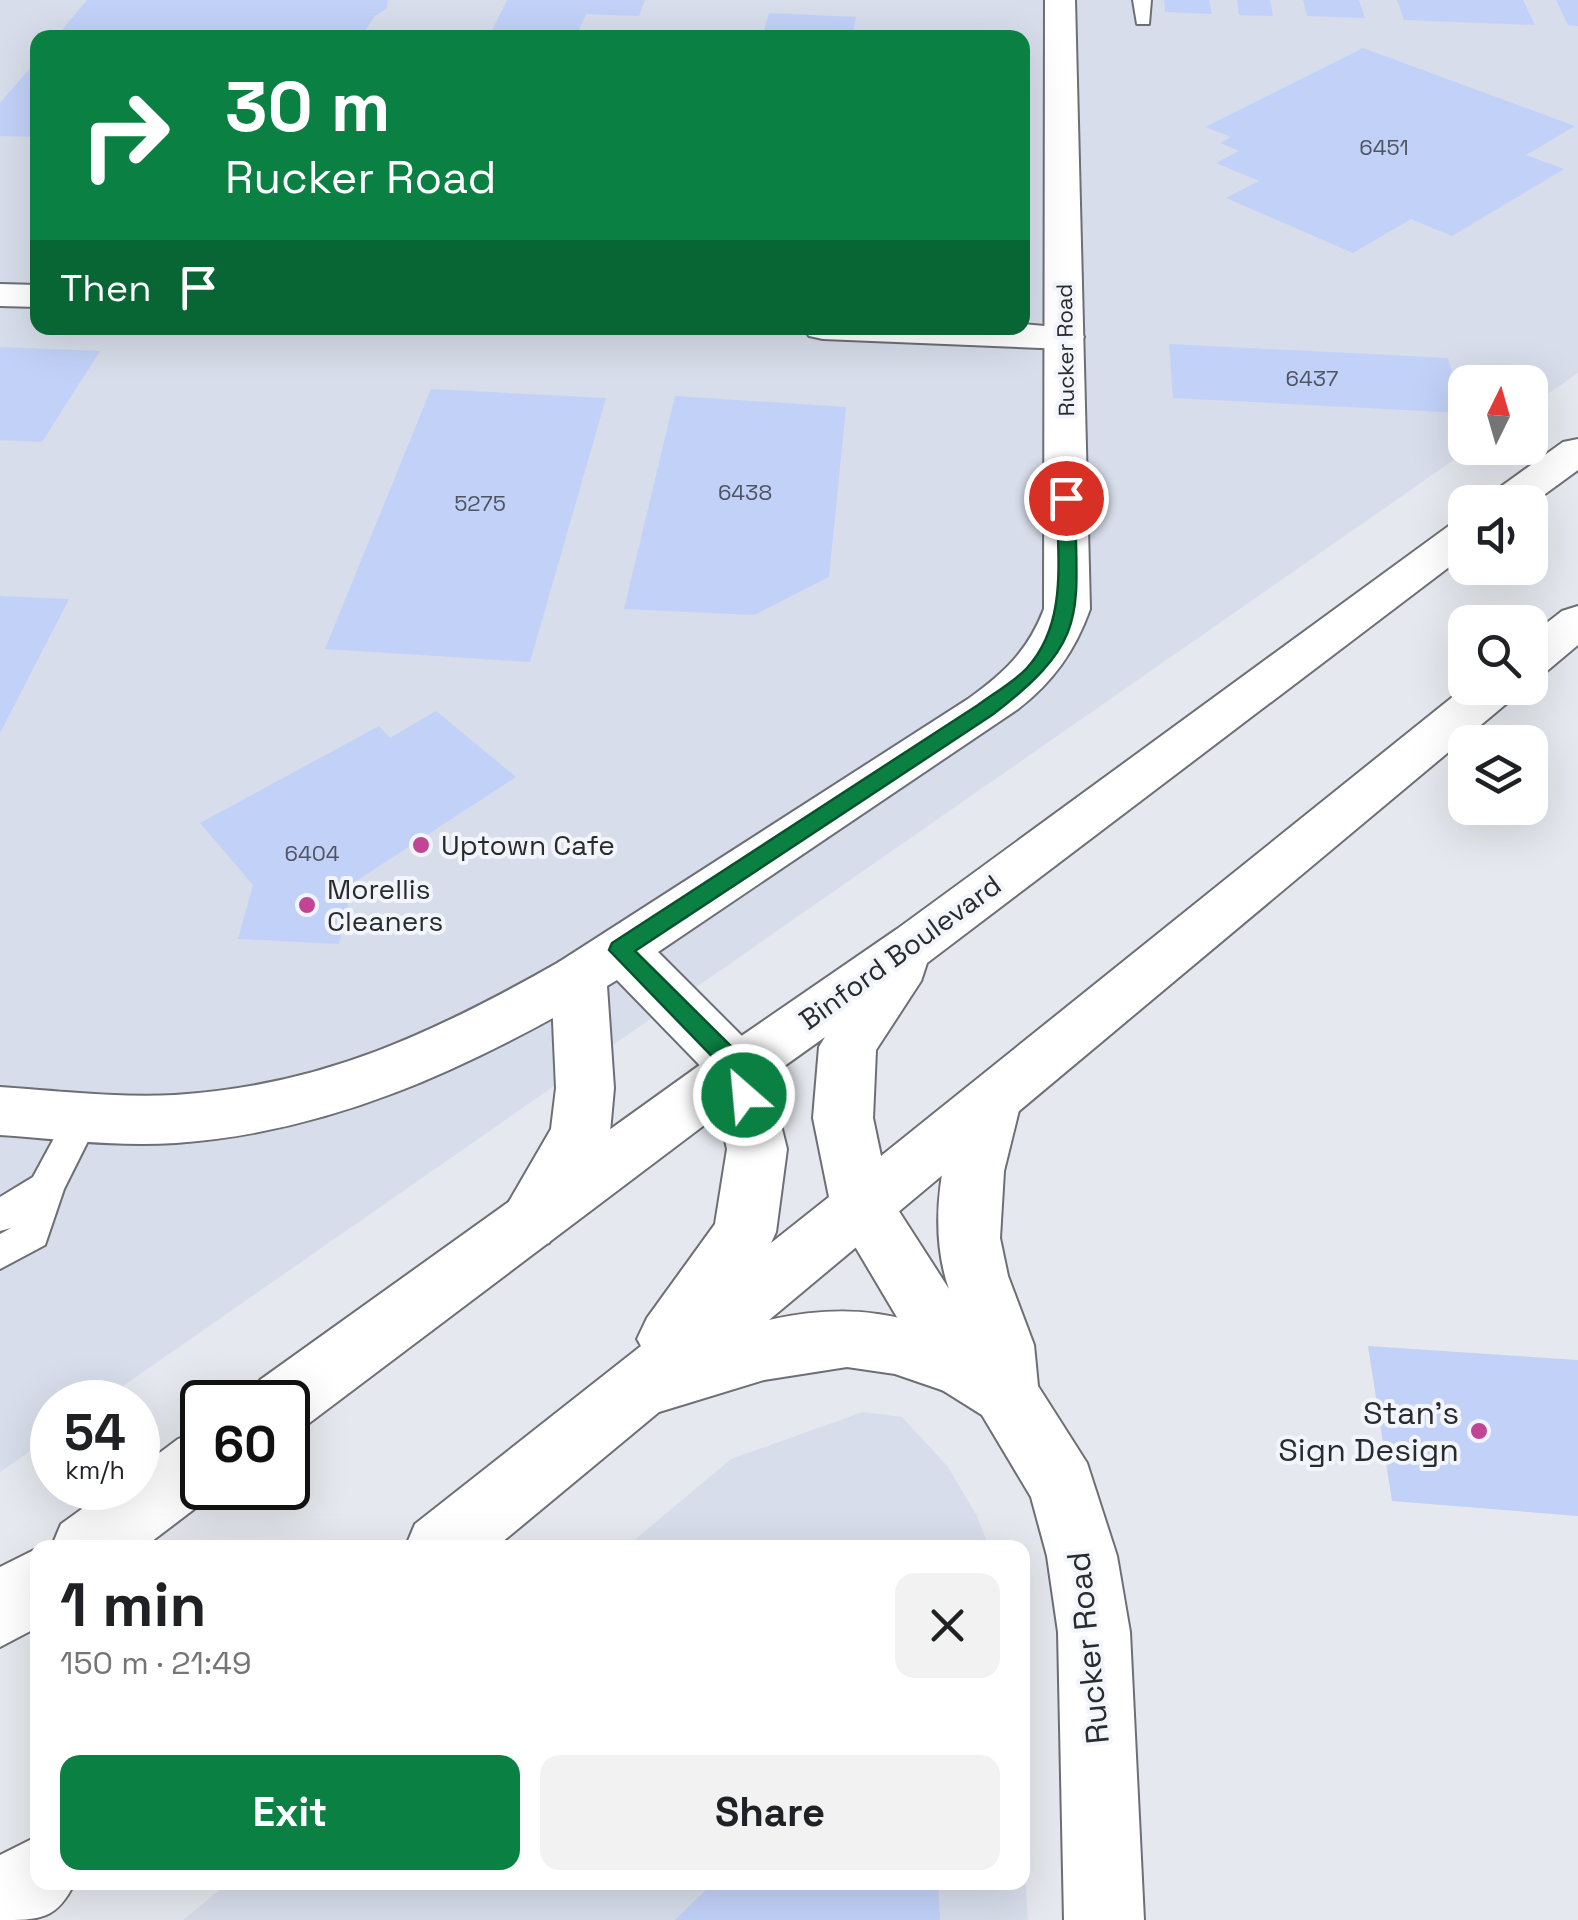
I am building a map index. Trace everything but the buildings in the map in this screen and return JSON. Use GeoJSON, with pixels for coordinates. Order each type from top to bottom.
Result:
{"type":"FeatureCollection","features":[{"type":"Feature","properties":{"kind":"street","name":"Rucker Road"},"geometry":{"type":"LineString","coordinates":[[0,1111],[177,1119],[242,1112],[338,1093],[386,1077],[478,1036],[600,963],[985,710],[1032,675],[1054,647],[1067,609],[1060,0]]}},
{"type":"Feature","properties":{"kind":"street"},"geometry":{"type":"LineString","coordinates":[[0,295],[30,296]]}},
{"type":"Feature","properties":{"kind":"street"},"geometry":{"type":"LineString","coordinates":[[1011,335],[1065,337]]}},
{"type":"Feature","properties":{"kind":"street"},"geometry":{"type":"LineString","coordinates":[[1530,485],[1578,450]]}},
{"type":"Feature","properties":{"kind":"street","name":"Binford Boulevard"},"geometry":{"type":"LineString","coordinates":[[310,1383],[916,942],[1448,547]]}},
{"type":"Feature","properties":{"kind":"street"},"geometry":{"type":"LineString","coordinates":[[1548,645],[1578,621]]}},
{"type":"Feature","properties":{"kind":"street"},"geometry":{"type":"LineString","coordinates":[[450,1540],[992,1102],[1254,882],[1474,705]]}},
{"type":"Feature","properties":{"kind":"street","name":"Rucker Road"},"geometry":{"type":"LineString","coordinates":[[916,942],[848,1047],[843,1118],[862,1206],[1064,1486],[1082,1556],[1094,1632],[1104,1920]]}},
{"type":"Feature","properties":{"kind":"street"},"geometry":{"type":"LineString","coordinates":[[600,963],[738,1068],[757,1150],[745,1232],[636,1388]]}},
{"type":"Feature","properties":{"kind":"street"},"geometry":{"type":"LineString","coordinates":[[526,1224],[580,1132],[600,963]]}},
{"type":"Feature","properties":{"kind":"street","name":"Rucker Road"},"geometry":{"type":"LineString","coordinates":[[984,1380],[1001,1345],[976,1276],[969,1238],[974,1171],[992,1102]]}},
{"type":"Feature","properties":{"kind":"street"},"geometry":{"type":"LineString","coordinates":[[636,1388],[822,1340],[868,1339],[910,1348],[984,1380]]}},
{"type":"Feature","properties":{"kind":"street"},"geometry":{"type":"LineString","coordinates":[[97,1540],[180,1478]]}},
{"type":"Feature","properties":{"kind":"street"},"geometry":{"type":"LineString","coordinates":[[0,1611],[30,1590]]}},
{"type":"Feature","properties":{"kind":"street"},"geometry":{"type":"LineString","coordinates":[[0,1906],[30,1882]]}},
{"type":"Feature","properties":{"kind":"lane"},"geometry":{"type":"LineString","coordinates":[[1142,0],[1143,20]]}},
{"type":"Feature","properties":{"kind":"lane"},"geometry":{"type":"LineString","coordinates":[[0,1253],[32,1234],[46,1188],[83,1117]]}},
{"type":"Feature","properties":{"kind":"lane"},"geometry":{"type":"LineString","coordinates":[[0,1216],[46,1188]]}},
{"type":"Feature","properties":{"kind":"shaded area"},"geometry":{"type":"Polygon","coordinates":[[[0,0],[1578,0],[1578,373],[1548,394],[1548,365],[1448,365],[1448,464],[132,1380],[30,1380],[30,1451],[0,1472],[0,0]]]}},
{"type":"Feature","properties":{"kind":"shaded area"},"geometry":{"type":"Polygon","coordinates":[[[863,1412],[902,1417],[948,1467],[986,1540],[634,1540],[731,1459],[863,1412]]]}},
{"type":"Feature","properties":{"kind":"shaded area"},"geometry":{"type":"Polygon","coordinates":[[[219,1890],[1026,1890],[1028,1920],[183,1920],[219,1890]]]}},
{"type":"Feature","properties":{"kind":"place","name":"Uptown Cafe"},"geometry":{"type":"Point","coordinates":[421,845]}},
{"type":"Feature","properties":{"kind":"place","name":"Morellis Cleaners"},"geometry":{"type":"Point","coordinates":[307,905]}},
{"type":"Feature","properties":{"kind":"place","name":"Stan's Sign Design"},"geometry":{"type":"Point","coordinates":[1479,1431]}},
{"type":"Feature","properties":{"kind":"route"},"geometry":{"type":"LineString","coordinates":[[744,1095],[738,1068],[620,950],[985,710],[1032,675],[1054,647],[1067,609],[1066,498]]}}]}
